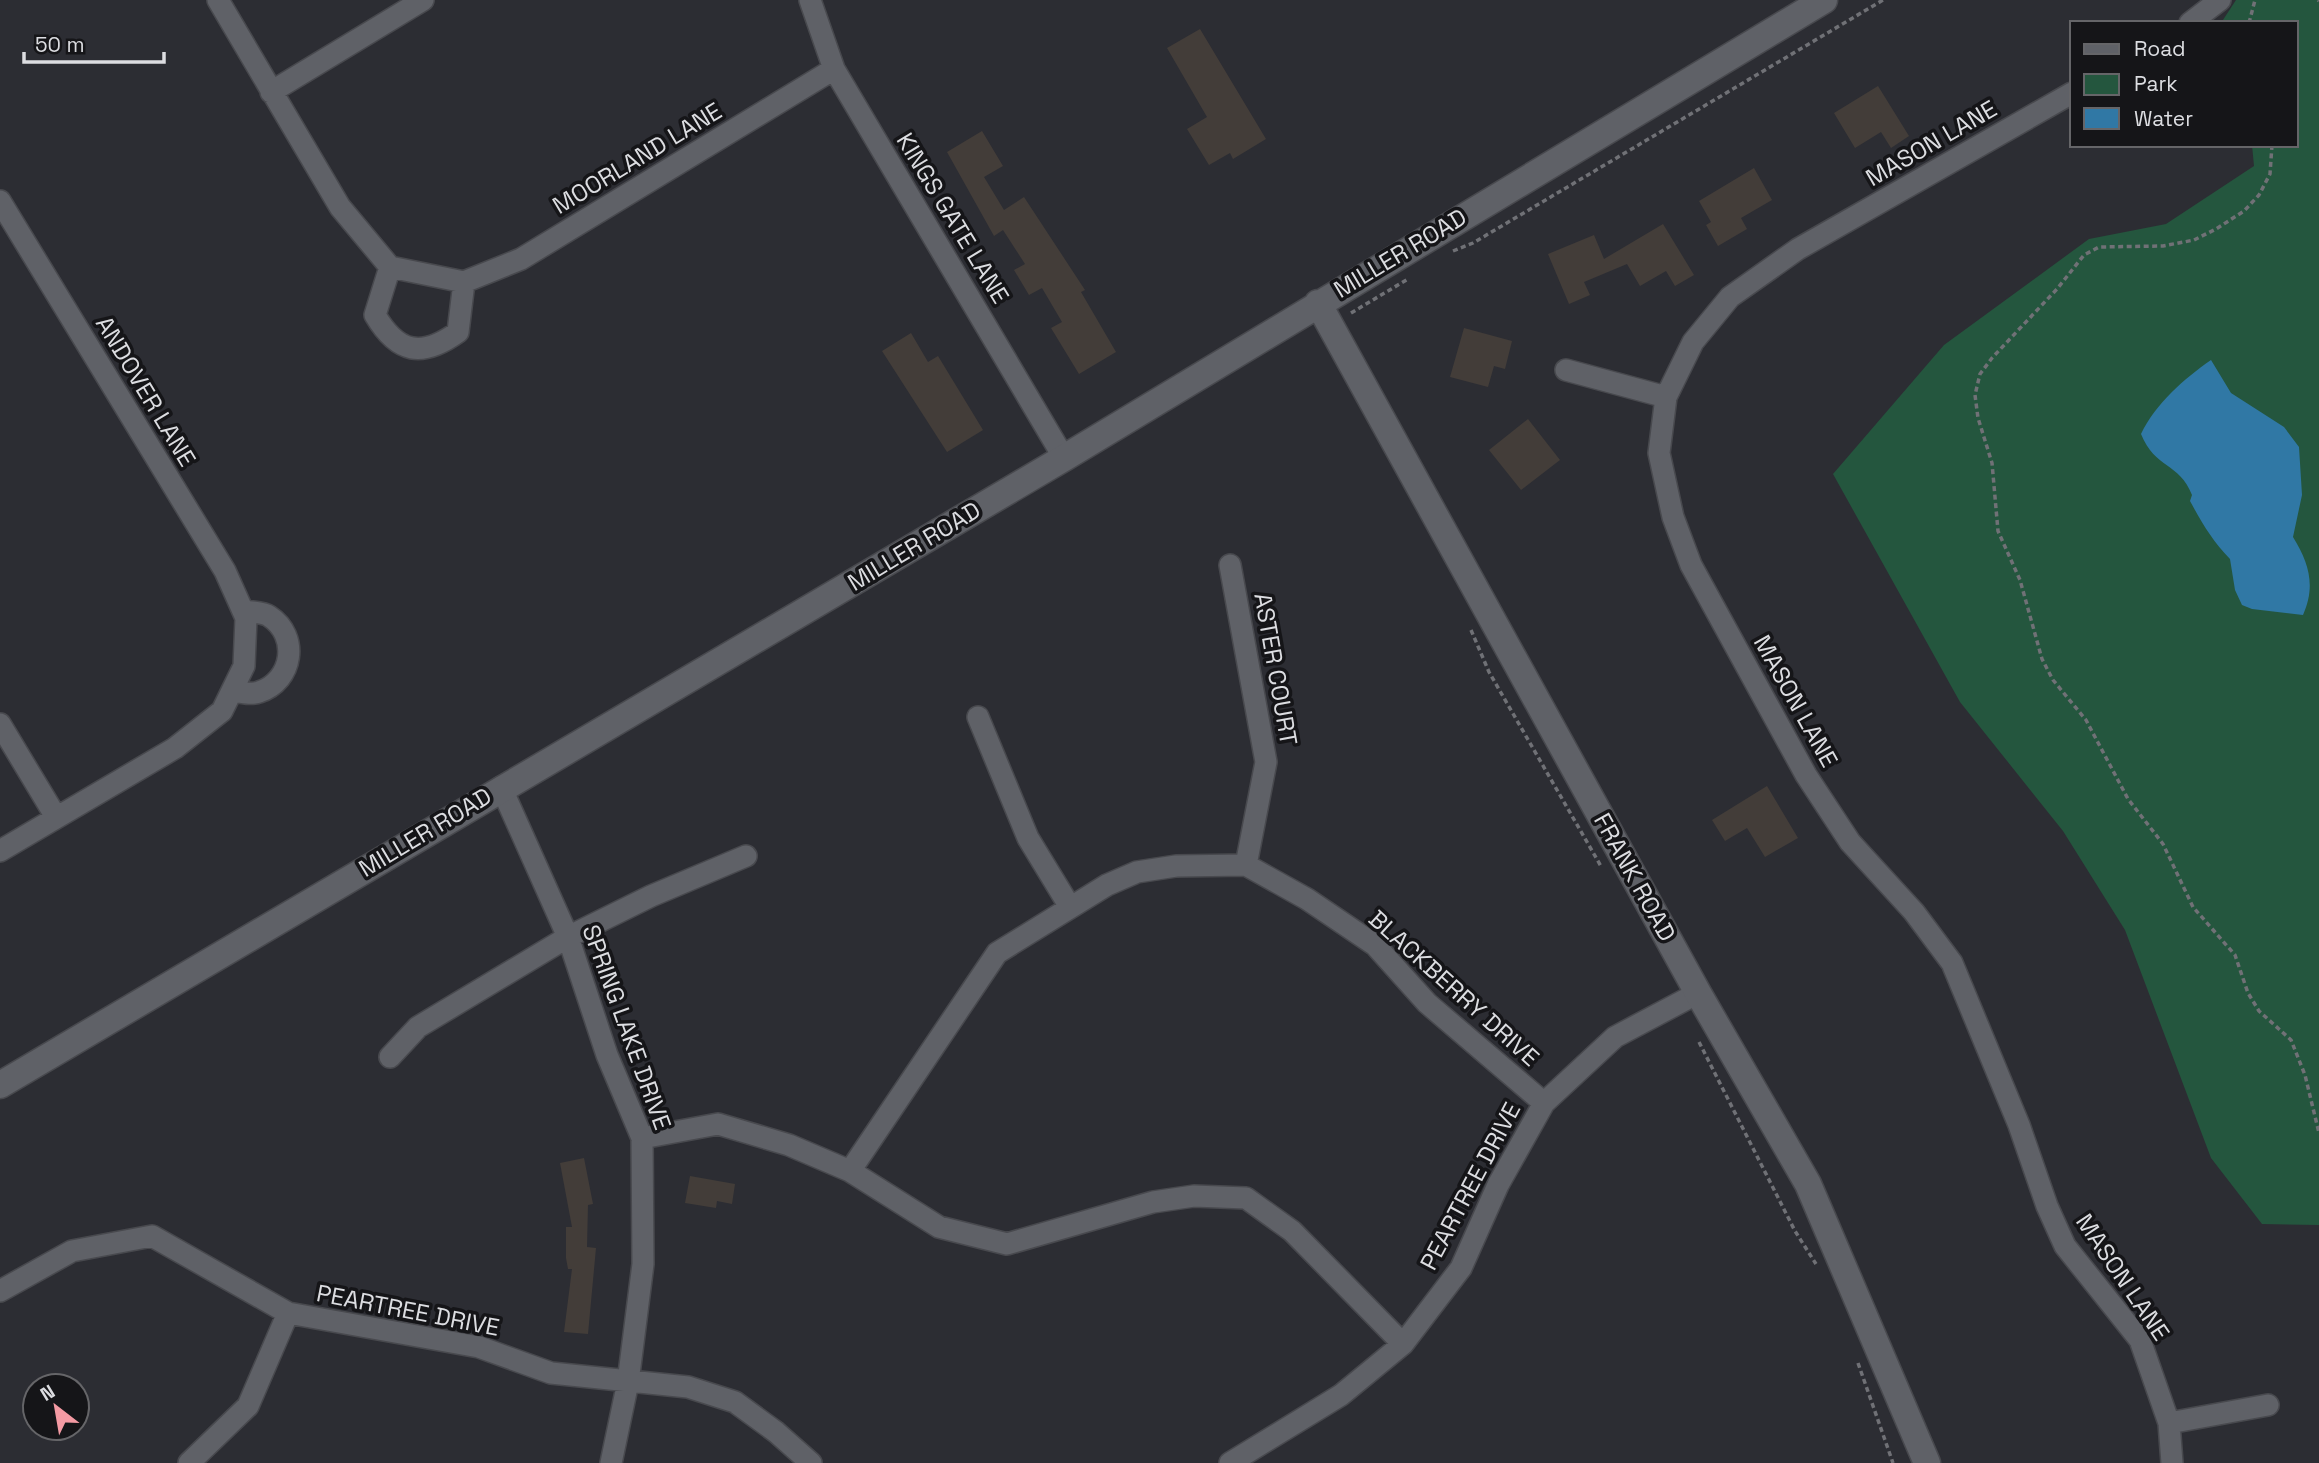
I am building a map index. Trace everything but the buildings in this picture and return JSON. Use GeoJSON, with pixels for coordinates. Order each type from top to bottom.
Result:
{"type":"FeatureCollection","features":[{"type":"Feature","properties":{"kind":"street"},"geometry":{"type":"LineString","coordinates":[[218,0],[340,207],[390,267],[464,282],[458,332],[437,347],[411,349],[388,337],[375,315],[390,267]]}},
{"type":"Feature","properties":{"kind":"street"},"geometry":{"type":"LineString","coordinates":[[271,92],[423,0]]}},
{"type":"Feature","properties":{"kind":"street","name":"KINGS GATE LANE"},"geometry":{"type":"LineString","coordinates":[[810,0],[834,69],[1064,458]]}},
{"type":"Feature","properties":{"kind":"street","name":"MILLER ROAD"},"geometry":{"type":"LineString","coordinates":[[0,1085],[501,787],[1064,458],[1824,0]]}},
{"type":"Feature","properties":{"kind":"street"},"geometry":{"type":"LineString","coordinates":[[2193,21],[2220,0]]}},
{"type":"Feature","properties":{"kind":"street","name":"MOORLAND LANE"},"geometry":{"type":"LineString","coordinates":[[464,282],[521,259],[834,69]]}},
{"type":"Feature","properties":{"kind":"street","name":"MASON LANE"},"geometry":{"type":"LineString","coordinates":[[2070,94],[1798,249],[1730,297],[1693,342],[1666,397],[1659,453],[1673,517],[1691,565],[1807,775],[1842,831],[1914,912],[1952,964],[2019,1125],[2047,1206],[2066,1246],[2140,1340],[2169,1423],[2172,1463]]}},
{"type":"Feature","properties":{"kind":"street","name":"ANDOVER LANE"},"geometry":{"type":"LineString","coordinates":[[0,201],[225,571],[246,618],[244,666],[222,711],[175,748],[0,851]]}},
{"type":"Feature","properties":{"kind":"street","name":"FRANK ROAD"},"geometry":{"type":"LineString","coordinates":[[1318,303],[1698,993],[1808,1184],[1927,1463]]}},
{"type":"Feature","properties":{"kind":"street"},"geometry":{"type":"LineString","coordinates":[[1566,370],[1666,397]]}},
{"type":"Feature","properties":{"kind":"street","name":"ASTER COURT"},"geometry":{"type":"LineString","coordinates":[[1230,565],[1266,762],[1246,864]]}},
{"type":"Feature","properties":{"kind":"street"},"geometry":{"type":"LineString","coordinates":[[232,691],[257,693],[279,681],[290,657],[286,633],[268,615],[243,611]]}},
{"type":"Feature","properties":{"kind":"street"},"geometry":{"type":"LineString","coordinates":[[978,717],[1028,838],[1070,907]]}},
{"type":"Feature","properties":{"kind":"street"},"geometry":{"type":"LineString","coordinates":[[0,724],[56,817]]}},
{"type":"Feature","properties":{"kind":"street","name":"SPRING LAKE DRIVE"},"geometry":{"type":"LineString","coordinates":[[501,787],[568,937],[607,1055],[642,1138],[643,1264],[628,1382],[611,1463]]}},
{"type":"Feature","properties":{"kind":"street"},"geometry":{"type":"LineString","coordinates":[[390,1057],[418,1027],[568,937],[651,895],[746,856]]}},
{"type":"Feature","properties":{"kind":"street"},"geometry":{"type":"LineString","coordinates":[[850,1171],[997,953],[1107,885],[1137,872],[1176,866],[1246,864]]}},
{"type":"Feature","properties":{"kind":"street","name":"BLACKBERRY DRIVE"},"geometry":{"type":"LineString","coordinates":[[1246,864],[1307,900],[1374,945],[1427,1003],[1544,1103]]}},
{"type":"Feature","properties":{"kind":"street","name":"PEARTREE DRIVE"},"geometry":{"type":"LineString","coordinates":[[1230,1463],[1341,1395],[1403,1344],[1461,1268],[1498,1185],[1544,1103],[1615,1037],[1698,993]]}},
{"type":"Feature","properties":{"kind":"street"},"geometry":{"type":"LineString","coordinates":[[642,1138],[718,1124],[789,1144],[850,1171],[939,1227],[1007,1244],[1153,1202],[1194,1196],[1246,1198],[1292,1231],[1403,1344]]}},
{"type":"Feature","properties":{"kind":"street","name":"PEARTREE DRIVE"},"geometry":{"type":"LineString","coordinates":[[0,1291],[72,1251],[152,1236],[288,1313],[479,1347],[551,1373],[688,1387],[735,1402],[810,1463]]}},
{"type":"Feature","properties":{"kind":"street"},"geometry":{"type":"LineString","coordinates":[[189,1463],[248,1406],[288,1313]]}},
{"type":"Feature","properties":{"kind":"street"},"geometry":{"type":"LineString","coordinates":[[2169,1423],[2268,1405]]}},
{"type":"Feature","properties":{"kind":"path"},"geometry":{"type":"LineString","coordinates":[[2250,21],[2255,0]]}},
{"type":"Feature","properties":{"kind":"path"},"geometry":{"type":"LineString","coordinates":[[2272,147],[2270,174],[2259,195],[2244,211],[2216,229],[2194,240],[2174,244],[2099,247],[2084,255],[2050,297],[1992,358],[1980,374],[1975,395],[1978,418],[1992,463],[1994,511],[1998,531],[2020,580],[2042,659],[2053,680],[2086,720],[2129,799],[2163,844],[2193,907],[2235,955],[2248,993],[2259,1011],[2291,1040],[2305,1075],[2319,1133]]}},
{"type":"Feature","properties":{"kind":"path"},"geometry":{"type":"LineString","coordinates":[[1467,622],[1495,683],[1607,877]]}},
{"type":"Feature","properties":{"kind":"path"},"geometry":{"type":"LineString","coordinates":[[1698,1039],[1702,1054],[1795,1231],[1807,1253],[1821,1268]]}},
{"type":"Feature","properties":{"kind":"path"},"geometry":{"type":"LineString","coordinates":[[1857,1360],[1893,1463]]}},
{"type":"Feature","properties":{"kind":"green space"},"geometry":{"type":"Polygon","coordinates":[[[2236,0],[2319,0],[2319,1225],[2262,1224],[2211,1158],[2125,930],[2063,831],[1960,702],[1833,474],[1944,345],[2089,239],[2166,224],[2254,166],[2252,147],[2298,147],[2298,21],[2222,21],[2236,0]]]}},
{"type":"Feature","properties":{"kind":"water"},"geometry":{"type":"Polygon","coordinates":[[[2211,360],[2231,393],[2284,427],[2299,447],[2302,495],[2293,537],[2309,575],[2309,594],[2303,615],[2252,609],[2242,605],[2235,590],[2230,559],[2199,518],[2190,501],[2192,495],[2187,484],[2153,454],[2141,434],[2154,412],[2191,375],[2211,360]]]}}]}
